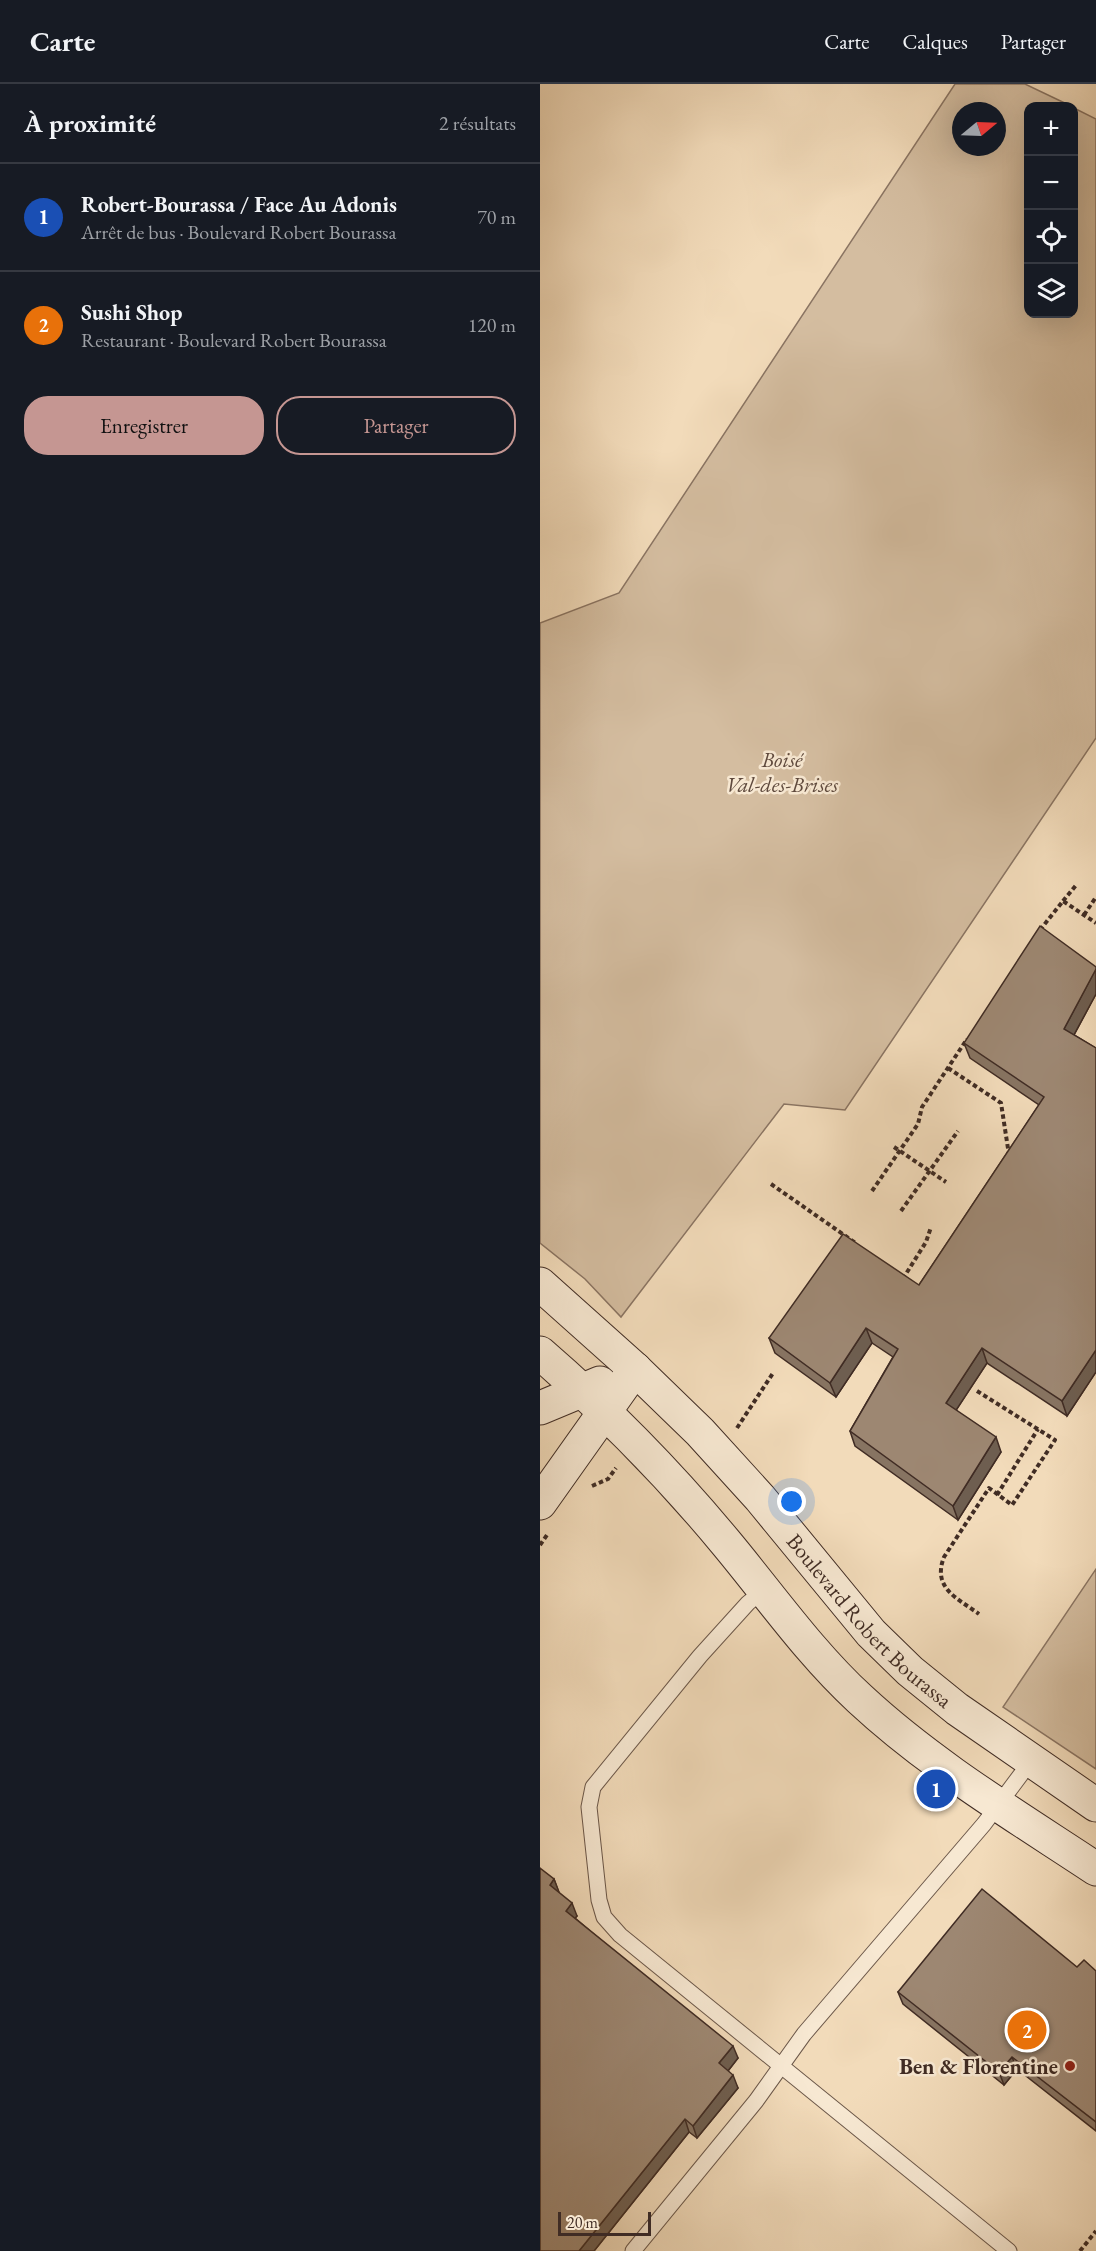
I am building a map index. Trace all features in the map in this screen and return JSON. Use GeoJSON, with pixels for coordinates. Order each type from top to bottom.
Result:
{"type":"FeatureCollection","features":[{"type":"Feature","properties":{"kind":"street","name":"Boulevard Robert Bourassa"},"geometry":{"type":"LineString","coordinates":[[540,1284],[676,1407],[745,1481],[871,1633],[925,1684],[1096,1805]]}},
{"type":"Feature","properties":{"kind":"street"},"geometry":{"type":"LineString","coordinates":[[540,1353],[594,1401],[693,1504],[812,1649],[860,1699],[916,1746],[999,1805],[1096,1869]]}},
{"type":"Feature","properties":{"kind":"street"},"geometry":{"type":"LineString","coordinates":[[540,1503],[594,1401],[635,1369]]}},
{"type":"Feature","properties":{"kind":"street"},"geometry":{"type":"LineString","coordinates":[[540,1408],[594,1401]]}},
{"type":"Feature","properties":{"kind":"lane"},"geometry":{"type":"LineString","coordinates":[[764,1590],[722,1631],[599,1778],[590,1796],[589,1807],[601,1908],[609,1924],[781,2067],[1009,2251]]}},
{"type":"Feature","properties":{"kind":"lane"},"geometry":{"type":"LineString","coordinates":[[633,2251],[750,2109],[804,2034],[999,1805],[1031,1761]]}},
{"type":"Feature","properties":{"kind":"path"},"geometry":{"type":"LineString","coordinates":[[1033,938],[1077,884]]}},
{"type":"Feature","properties":{"kind":"path"},"geometry":{"type":"LineString","coordinates":[[1084,915],[1096,897]]}},
{"type":"Feature","properties":{"kind":"path"},"geometry":{"type":"LineString","coordinates":[[1063,901],[1096,923]]}},
{"type":"Feature","properties":{"kind":"path"},"geometry":{"type":"LineString","coordinates":[[872,1191],[918,1124],[922,1107],[968,1038]]}},
{"type":"Feature","properties":{"kind":"path"},"geometry":{"type":"LineString","coordinates":[[948,1068],[1001,1103],[1010,1162]]}},
{"type":"Feature","properties":{"kind":"path"},"geometry":{"type":"LineString","coordinates":[[902,1211],[958,1131]]}},
{"type":"Feature","properties":{"kind":"path"},"geometry":{"type":"LineString","coordinates":[[894,1147],[946,1182]]}},
{"type":"Feature","properties":{"kind":"path"},"geometry":{"type":"LineString","coordinates":[[771,1184],[866,1250]]}},
{"type":"Feature","properties":{"kind":"path"},"geometry":{"type":"LineString","coordinates":[[894,1270],[904,1277],[926,1242],[931,1227]]}},
{"type":"Feature","properties":{"kind":"path"},"geometry":{"type":"LineString","coordinates":[[731,1436],[773,1374]]}},
{"type":"Feature","properties":{"kind":"path"},"geometry":{"type":"LineString","coordinates":[[977,1391],[1055,1440],[1012,1505],[989,1488],[944,1557],[940,1567],[943,1585],[979,1614]]}},
{"type":"Feature","properties":{"kind":"path"},"geometry":{"type":"LineString","coordinates":[[997,1495],[1038,1429]]}},
{"type":"Feature","properties":{"kind":"path"},"geometry":{"type":"LineString","coordinates":[[587,1488],[608,1479]]}},
{"type":"Feature","properties":{"kind":"path"},"geometry":{"type":"LineString","coordinates":[[1080,2251],[1096,2231]]}},
{"type":"Feature","properties":{"kind":"green space","name":"Boisé Val-des-Brises"},"geometry":{"type":"Polygon","coordinates":[[[955,84],[1025,84],[1063,102],[1024,102],[1024,318],[1078,318],[1078,110],[1096,119],[1096,738],[845,1110],[784,1104],[621,1317],[585,1279],[540,1243],[540,623],[619,593],[955,84]]]}},
{"type":"Feature","properties":{"kind":"green space"},"geometry":{"type":"Polygon","coordinates":[[[1096,1569],[1096,1769],[1003,1707],[1096,1569]]]}},
{"type":"Feature","properties":{"kind":"building"},"geometry":{"type":"Polygon","coordinates":[[[1040,926],[1096,967],[1064,1029],[1096,1048],[1096,1350],[1062,1401],[982,1348],[946,1403],[996,1437],[953,1506],[850,1431],[898,1349],[866,1328],[830,1383],[769,1338],[843,1234],[919,1285],[1044,1097],[964,1043],[1040,926]]]}},
{"type":"Feature","properties":{"kind":"building"},"geometry":{"type":"Polygon","coordinates":[[[540,1868],[554,1879],[550,1885],[572,1903],[566,1911],[733,2046],[719,2063],[733,2075],[693,2126],[685,2119],[579,2251],[540,2251],[540,1868]]]}},
{"type":"Feature","properties":{"kind":"building"},"geometry":{"type":"Polygon","coordinates":[[[982,1889],[1077,1967],[1084,1960],[1096,1971],[1096,2122],[1012,2057],[999,2072],[898,1992],[982,1889]]]}},
{"type":"Feature","properties":{"kind":"place","name":"Robert-Bourassa / Face Au Adonis"},"geometry":{"type":"Point","coordinates":[936,1789]}},
{"type":"Feature","properties":{"kind":"place","name":"Sushi Shop"},"geometry":{"type":"Point","coordinates":[1027,2030]}},
{"type":"Feature","properties":{"kind":"place","name":"Ben & Florentine"},"geometry":{"type":"Point","coordinates":[1070,2066]}}]}
